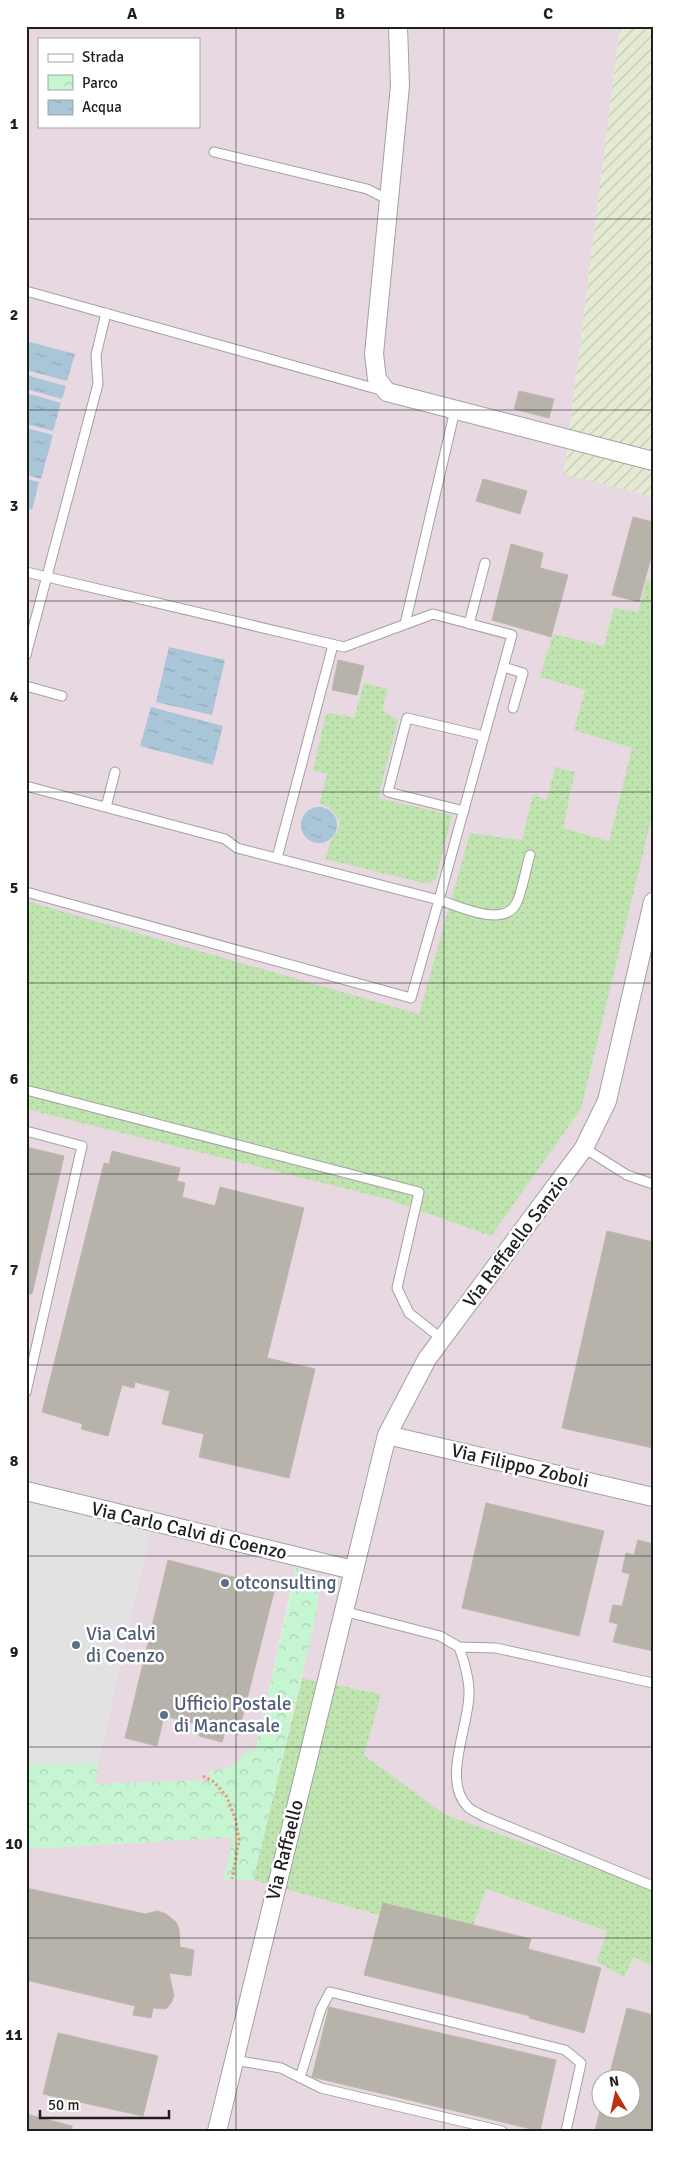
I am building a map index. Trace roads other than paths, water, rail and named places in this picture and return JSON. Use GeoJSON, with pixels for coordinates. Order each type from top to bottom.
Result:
{"type":"FeatureCollection","features":[{"type":"Feature","properties":{"kind":"street"},"geometry":{"type":"LineString","coordinates":[[398,26],[400,86],[374,354],[377,379],[387,392],[653,461]]}},
{"type":"Feature","properties":{"kind":"street","name":"Via Raffaello Sanzio"},"geometry":{"type":"LineString","coordinates":[[353,1570],[387,1435],[427,1360],[584,1148],[607,1101],[653,902]]}},
{"type":"Feature","properties":{"kind":"street","name":"Via Filippo Zoboli"},"geometry":{"type":"LineString","coordinates":[[387,1435],[653,1497]]}},
{"type":"Feature","properties":{"kind":"street","name":"Via Carlo Calvi di Coenzo"},"geometry":{"type":"LineString","coordinates":[[26,1491],[353,1570]]}},
{"type":"Feature","properties":{"kind":"street","name":"Via Raffaello"},"geometry":{"type":"LineString","coordinates":[[216,2131],[353,1570]]}},
{"type":"Feature","properties":{"kind":"lane"},"geometry":{"type":"LineString","coordinates":[[214,152],[367,189],[389,200]]}},
{"type":"Feature","properties":{"kind":"lane"},"geometry":{"type":"LineString","coordinates":[[26,291],[387,392]]}},
{"type":"Feature","properties":{"kind":"lane"},"geometry":{"type":"LineString","coordinates":[[26,655],[98,384],[96,355],[106,313]]}},
{"type":"Feature","properties":{"kind":"lane"},"geometry":{"type":"LineString","coordinates":[[405,624],[455,410]]}},
{"type":"Feature","properties":{"kind":"lane"},"geometry":{"type":"LineString","coordinates":[[469,624],[485,562]]}},
{"type":"Feature","properties":{"kind":"lane"},"geometry":{"type":"LineString","coordinates":[[26,572],[344,647],[433,614],[512,635],[411,998],[26,892]]}},
{"type":"Feature","properties":{"kind":"lane"},"geometry":{"type":"LineString","coordinates":[[277,858],[334,645]]}},
{"type":"Feature","properties":{"kind":"lane"},"geometry":{"type":"LineString","coordinates":[[503,667],[523,673],[514,708]]}},
{"type":"Feature","properties":{"kind":"lane"},"geometry":{"type":"LineString","coordinates":[[26,686],[62,696]]}},
{"type":"Feature","properties":{"kind":"lane"},"geometry":{"type":"LineString","coordinates":[[464,811],[388,792],[406,718],[483,736]]}},
{"type":"Feature","properties":{"kind":"lane"},"geometry":{"type":"LineString","coordinates":[[106,807],[114,772]]}},
{"type":"Feature","properties":{"kind":"lane"},"geometry":{"type":"LineString","coordinates":[[26,786],[226,839],[237,848],[497,916],[508,913],[516,904],[530,854]]}},
{"type":"Feature","properties":{"kind":"lane"},"geometry":{"type":"LineString","coordinates":[[26,1090],[419,1192],[397,1288],[409,1313],[442,1339]]}},
{"type":"Feature","properties":{"kind":"lane"},"geometry":{"type":"LineString","coordinates":[[26,1130],[82,1146],[26,1392]]}},
{"type":"Feature","properties":{"kind":"lane"},"geometry":{"type":"LineString","coordinates":[[584,1148],[627,1175],[653,1184]]}},
{"type":"Feature","properties":{"kind":"lane"},"geometry":{"type":"LineString","coordinates":[[342,1611],[440,1636],[459,1646],[496,1648],[653,1683]]}},
{"type":"Feature","properties":{"kind":"lane"},"geometry":{"type":"LineString","coordinates":[[459,1646],[465,1665],[469,1692],[456,1776],[457,1791],[468,1807],[485,1817],[653,1886]]}},
{"type":"Feature","properties":{"kind":"lane"},"geometry":{"type":"LineString","coordinates":[[300,2078],[321,2009],[330,1992],[565,2050],[581,2063],[566,2131]]}},
{"type":"Feature","properties":{"kind":"lane"},"geometry":{"type":"LineString","coordinates":[[234,2060],[281,2068],[320,2088],[502,2131]]}},
{"type":"Feature","properties":{"kind":"water"},"geometry":{"type":"Polygon","coordinates":[[[26,341],[75,354],[67,381],[26,370],[26,341]]]}},
{"type":"Feature","properties":{"kind":"water"},"geometry":{"type":"Polygon","coordinates":[[[26,375],[66,386],[62,399],[26,389],[26,375]]]}},
{"type":"Feature","properties":{"kind":"water"},"geometry":{"type":"Polygon","coordinates":[[[26,393],[61,403],[53,431],[26,424],[26,393]]]}},
{"type":"Feature","properties":{"kind":"water"},"geometry":{"type":"Polygon","coordinates":[[[26,428],[53,435],[41,479],[26,475],[26,428]]]}},
{"type":"Feature","properties":{"kind":"water"},"geometry":{"type":"Polygon","coordinates":[[[26,479],[39,482],[32,510],[26,508],[26,479]]]}},
{"type":"Feature","properties":{"kind":"water"},"geometry":{"type":"Polygon","coordinates":[[[169,647],[225,660],[212,715],[156,702],[169,647]]]}},
{"type":"Feature","properties":{"kind":"water"},"geometry":{"type":"Polygon","coordinates":[[[151,707],[223,726],[213,765],[140,746],[151,707]]]}},
{"type":"Feature","properties":{"kind":"water"},"geometry":{"type":"Polygon","coordinates":[[[319,807],[326,808],[332,812],[336,818],[336,832],[332,838],[326,842],[319,843],[312,842],[306,838],[302,832],[301,825],[302,818],[306,812],[312,808],[319,807]]]}},
{"type":"Feature","properties":{"kind":"place","name":"otconsulting"},"geometry":{"type":"Point","coordinates":[225,1583]}},
{"type":"Feature","properties":{"kind":"place","name":"Via Calvi di Coenzo"},"geometry":{"type":"Point","coordinates":[76,1645]}},
{"type":"Feature","properties":{"kind":"place","name":"Ufficio Postale di Mancasale"},"geometry":{"type":"Point","coordinates":[164,1715]}}]}
